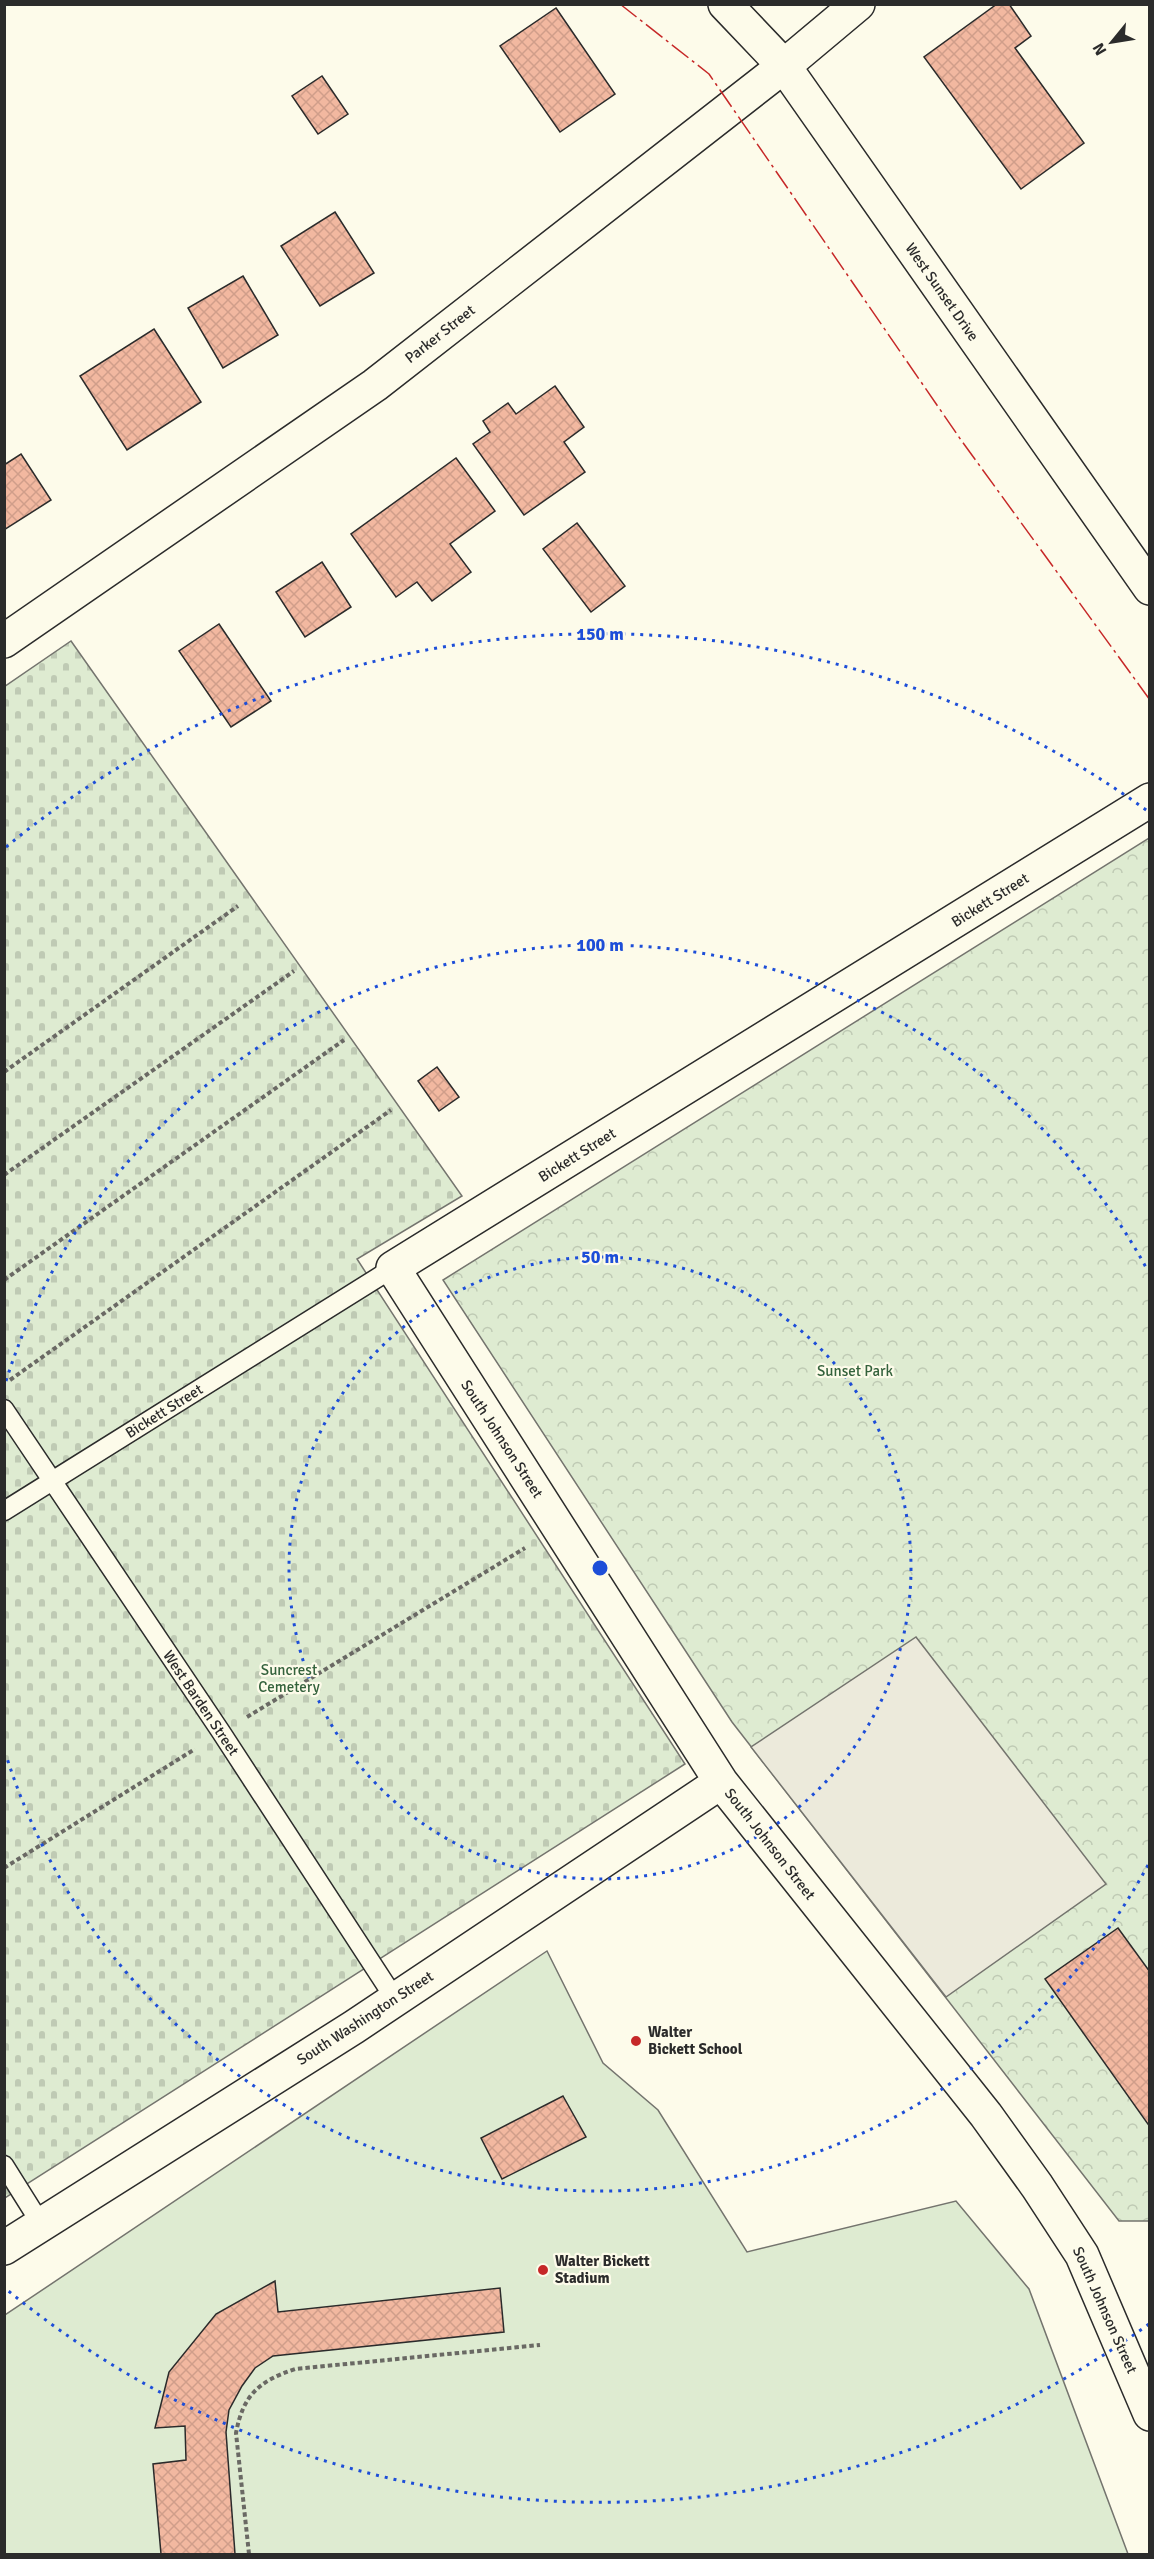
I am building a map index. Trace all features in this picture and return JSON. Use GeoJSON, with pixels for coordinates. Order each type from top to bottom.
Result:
{"type":"FeatureCollection","features":[{"type":"Feature","properties":{"kind":"street","name":"West Sunset Drive"},"geometry":{"type":"LineString","coordinates":[[725,4],[784,66],[1149,588]]}},
{"type":"Feature","properties":{"kind":"street","name":"Parker Street"},"geometry":{"type":"LineString","coordinates":[[4,641],[375,385],[784,66],[858,4]]}},
{"type":"Feature","properties":{"kind":"street","name":"Bickett Street"},"geometry":{"type":"LineString","coordinates":[[393,1268],[1149,800]]}},
{"type":"Feature","properties":{"kind":"street","name":"South Johnson Street"},"geometry":{"type":"LineString","coordinates":[[393,1268],[721,1782],[986,2115],[1037,2186],[1082,2255],[1149,2414]]}},
{"type":"Feature","properties":{"kind":"street","name":"South Washington Street"},"geometry":{"type":"LineString","coordinates":[[4,2248],[395,1999],[721,1782]]}},
{"type":"Feature","properties":{"kind":"lane","name":"Bickett Street"},"geometry":{"type":"LineString","coordinates":[[4,1511],[393,1268]]}},
{"type":"Feature","properties":{"kind":"lane","name":"West Barden Street"},"geometry":{"type":"LineString","coordinates":[[4,1408],[221,1732],[395,1999]]}},
{"type":"Feature","properties":{"kind":"lane"},"geometry":{"type":"LineString","coordinates":[[4,2166],[41,2224]]}},
{"type":"Feature","properties":{"kind":"path"},"geometry":{"type":"LineString","coordinates":[[4,1072],[238,906]]}},
{"type":"Feature","properties":{"kind":"path"},"geometry":{"type":"LineString","coordinates":[[4,1175],[294,971]]}},
{"type":"Feature","properties":{"kind":"path"},"geometry":{"type":"LineString","coordinates":[[4,1280],[344,1040]]}},
{"type":"Feature","properties":{"kind":"path"},"geometry":{"type":"LineString","coordinates":[[4,1384],[391,1110]]}},
{"type":"Feature","properties":{"kind":"path"},"geometry":{"type":"LineString","coordinates":[[4,1868],[221,1732],[526,1548]]}},
{"type":"Feature","properties":{"kind":"path"},"geometry":{"type":"LineString","coordinates":[[249,2554],[236,2433],[239,2417],[247,2400],[260,2385],[276,2375],[295,2369],[540,2345]]}},
{"type":"Feature","properties":{"kind":"green space","name":"Suncrest Cemetery"},"geometry":{"type":"Polygon","coordinates":[[[71,641],[462,1196],[357,1259],[685,1764],[5,2198],[4,687],[71,641]]]}},
{"type":"Feature","properties":{"kind":"green space","name":"Sunset Park"},"geometry":{"type":"Polygon","coordinates":[[[1149,838],[1149,2221],[1119,2221],[732,1722],[443,1280],[1149,838]]]}},
{"type":"Feature","properties":{"kind":"green space","name":"Walter Bickett Stadium"},"geometry":{"type":"Polygon","coordinates":[[[547,1951],[603,2063],[658,2110],[747,2252],[956,2201],[1029,2289],[1128,2554],[5,2554],[5,2315],[547,1951]]]}},
{"type":"Feature","properties":{"kind":"shaded area"},"geometry":{"type":"Polygon","coordinates":[[[916,1637],[1106,1884],[946,1997],[751,1747],[916,1637]]]}},
{"type":"Feature","properties":{"kind":"building"},"geometry":{"type":"Polygon","coordinates":[[[997,4],[1009,4],[1031,36],[1015,48],[1084,143],[1021,189],[924,57],[997,4]]]}},
{"type":"Feature","properties":{"kind":"building"},"geometry":{"type":"Polygon","coordinates":[[[556,8],[615,94],[560,132],[500,46],[556,8]]]}},
{"type":"Feature","properties":{"kind":"building"},"geometry":{"type":"Polygon","coordinates":[[[322,76],[348,114],[318,134],[292,96],[322,76]]]}},
{"type":"Feature","properties":{"kind":"building"},"geometry":{"type":"Polygon","coordinates":[[[335,212],[374,273],[320,306],[281,246],[335,212]]]}},
{"type":"Feature","properties":{"kind":"building"},"geometry":{"type":"Polygon","coordinates":[[[243,276],[278,335],[223,368],[188,308],[243,276]]]}},
{"type":"Feature","properties":{"kind":"building"},"geometry":{"type":"Polygon","coordinates":[[[154,329],[201,402],[127,450],[80,376],[154,329]]]}},
{"type":"Feature","properties":{"kind":"building"},"geometry":{"type":"Polygon","coordinates":[[[555,386],[584,427],[564,442],[585,472],[524,515],[473,444],[490,432],[483,421],[508,403],[516,414],[555,386]]]}},
{"type":"Feature","properties":{"kind":"building"},"geometry":{"type":"Polygon","coordinates":[[[21,454],[51,500],[4,530],[4,465],[21,454]]]}},
{"type":"Feature","properties":{"kind":"building"},"geometry":{"type":"Polygon","coordinates":[[[456,458],[495,511],[450,544],[471,572],[432,601],[417,582],[396,597],[351,534],[456,458]]]}},
{"type":"Feature","properties":{"kind":"building"},"geometry":{"type":"Polygon","coordinates":[[[577,523],[625,586],[591,612],[543,549],[577,523]]]}},
{"type":"Feature","properties":{"kind":"building"},"geometry":{"type":"Polygon","coordinates":[[[322,562],[351,607],[305,637],[276,592],[322,562]]]}},
{"type":"Feature","properties":{"kind":"building"},"geometry":{"type":"Polygon","coordinates":[[[219,624],[271,701],[231,727],[179,651],[219,624]]]}},
{"type":"Feature","properties":{"kind":"building"},"geometry":{"type":"Polygon","coordinates":[[[437,1067],[459,1097],[439,1111],[418,1081],[437,1067]]]}},
{"type":"Feature","properties":{"kind":"building"},"geometry":{"type":"Polygon","coordinates":[[[1118,1928],[1150,1972],[1150,2127],[1045,1979],[1118,1928]]]}},
{"type":"Feature","properties":{"kind":"building"},"geometry":{"type":"Polygon","coordinates":[[[563,2096],[586,2137],[502,2179],[481,2138],[563,2096]]]}},
{"type":"Feature","properties":{"kind":"building"},"geometry":{"type":"Polygon","coordinates":[[[275,2281],[278,2312],[500,2288],[504,2332],[273,2356],[255,2368],[229,2410],[226,2432],[235,2554],[161,2554],[153,2464],[186,2460],[185,2426],[155,2428],[169,2372],[216,2314],[275,2281]]]}},
{"type":"Feature","properties":{"kind":"power"},"geometry":{"type":"LineString","coordinates":[[620,4],[709,74],[961,440],[1150,700]]}},
{"type":"Feature","properties":{"kind":"place","name":"Walter Bickett School"},"geometry":{"type":"Point","coordinates":[636,2041]}},
{"type":"Feature","properties":{"kind":"place","name":"Walter Bickett Stadium"},"geometry":{"type":"Point","coordinates":[543,2270]}}]}
